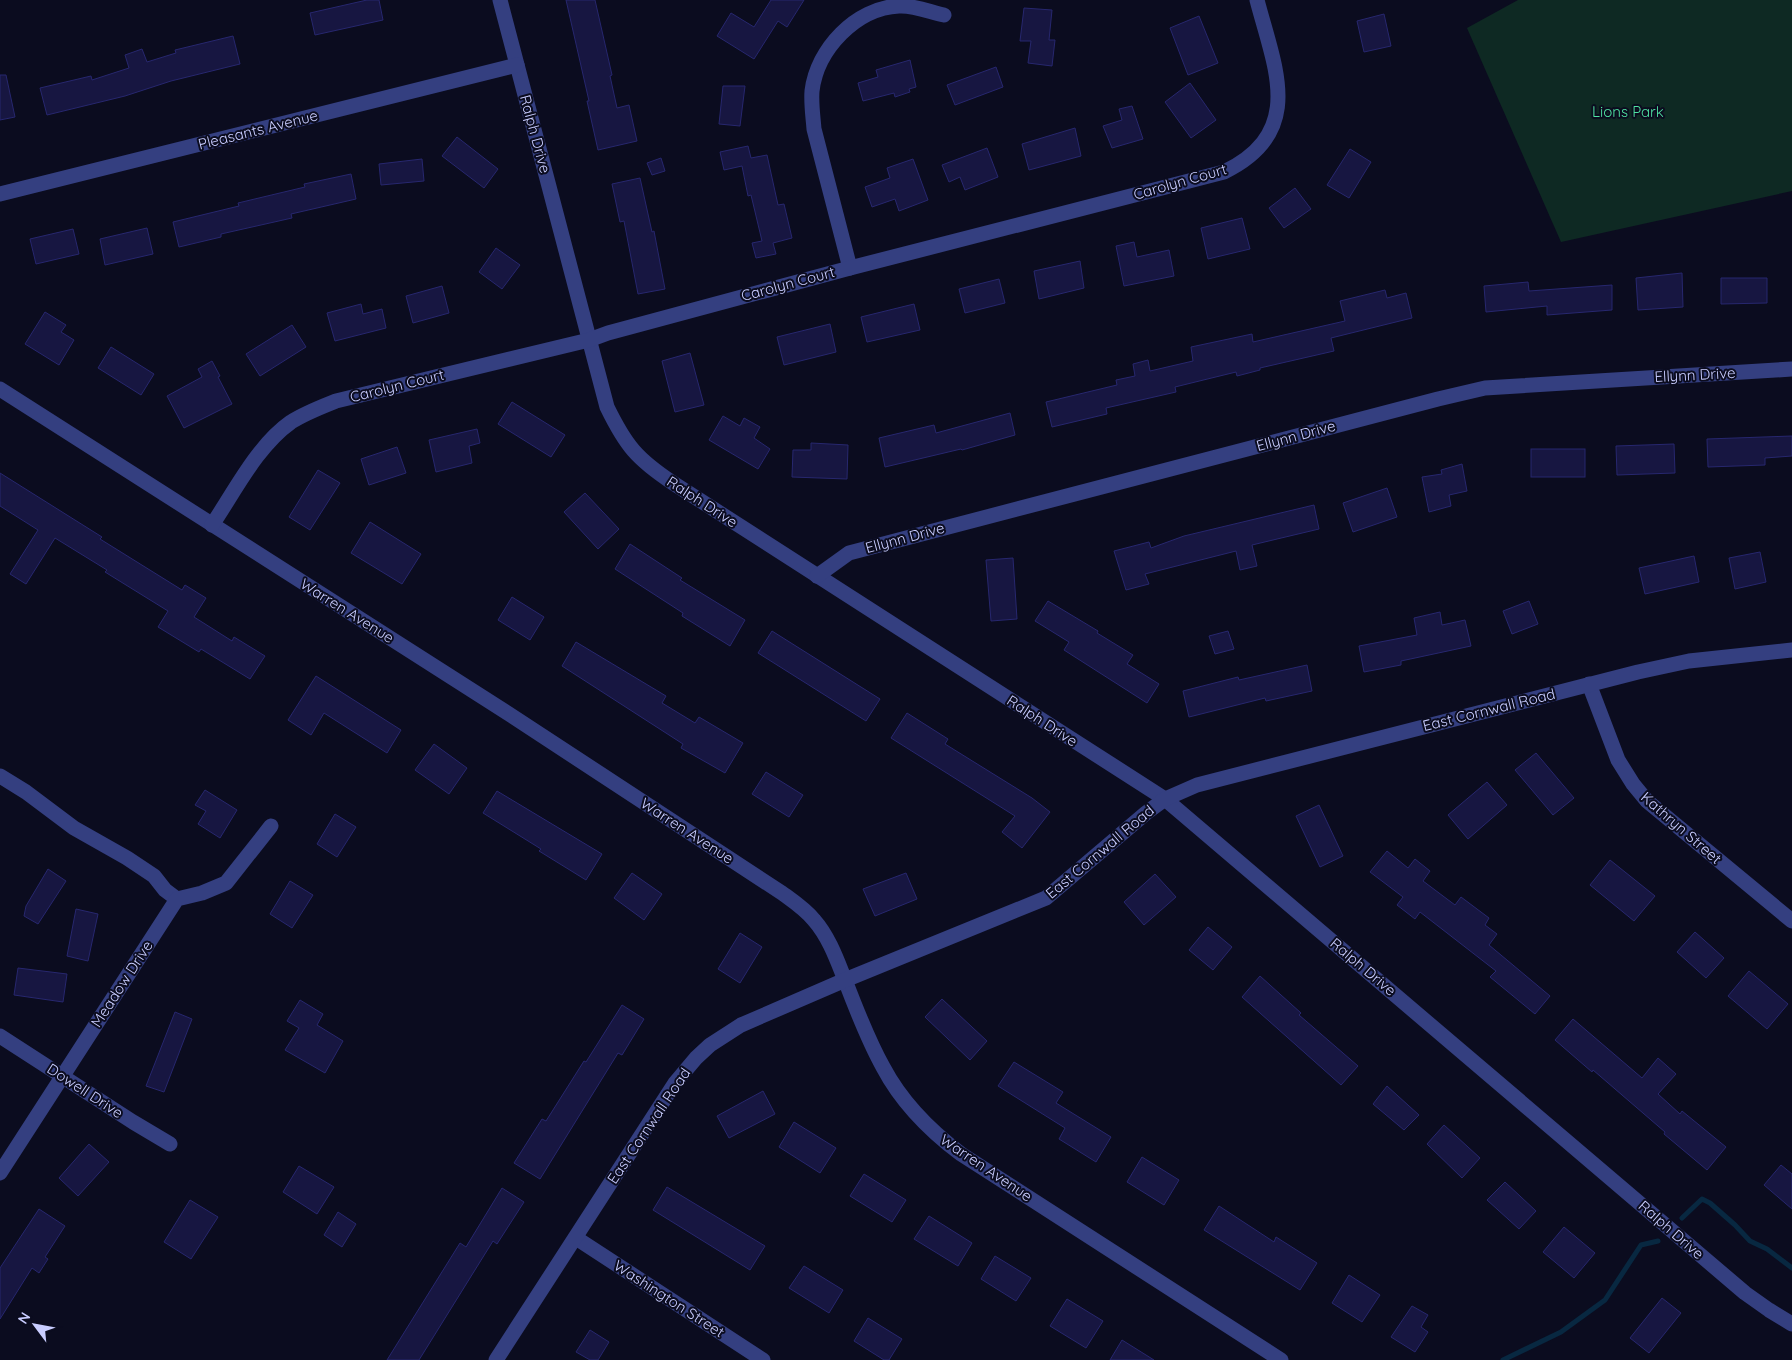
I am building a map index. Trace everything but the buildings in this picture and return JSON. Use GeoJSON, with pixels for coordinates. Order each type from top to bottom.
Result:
{"type":"FeatureCollection","features":[{"type":"Feature","properties":{"kind":"street","name":"Ralph Drive"},"geometry":{"type":"LineString","coordinates":[[500,0],[607,407],[626,442],[639,458],[673,483],[1165,799],[1745,1293],[1792,1324]]}},
{"type":"Feature","properties":{"kind":"street","name":"Carolyn Court"},"geometry":{"type":"LineString","coordinates":[[212,525],[261,450],[277,433],[292,421],[336,401],[589,340],[608,332],[1224,172],[1240,164],[1264,142],[1273,126],[1278,106],[1278,80],[1257,0]]}},
{"type":"Feature","properties":{"kind":"street"},"geometry":{"type":"LineString","coordinates":[[850,268],[814,129],[811,107],[812,90],[817,72],[833,43],[853,23],[868,14],[887,7],[902,6],[944,14]]}},
{"type":"Feature","properties":{"kind":"street","name":"Pleasants Avenue"},"geometry":{"type":"LineString","coordinates":[[0,194],[517,65]]}},
{"type":"Feature","properties":{"kind":"street","name":"Ellynn Drive"},"geometry":{"type":"LineString","coordinates":[[817,576],[849,553],[1476,390],[1512,386],[1792,369]]}},
{"type":"Feature","properties":{"kind":"street","name":"Warren Avenue"},"geometry":{"type":"LineString","coordinates":[[0,389],[509,714],[782,892],[815,921],[824,934],[838,961],[876,1053],[893,1084],[921,1120],[942,1140],[1281,1360]]}},
{"type":"Feature","properties":{"kind":"street","name":"East Cornwall Road"},"geometry":{"type":"LineString","coordinates":[[496,1360],[675,1083],[710,1045],[741,1025],[845,980],[1046,898],[1146,813],[1165,799],[1197,785],[1589,684],[1689,661],[1792,650]]}},
{"type":"Feature","properties":{"kind":"street","name":"Kathryn Street"},"geometry":{"type":"LineString","coordinates":[[1589,684],[1618,760],[1632,784],[1646,801],[1792,921]]}},
{"type":"Feature","properties":{"kind":"street"},"geometry":{"type":"LineString","coordinates":[[0,776],[26,792],[74,828],[127,858],[154,876],[165,890],[177,899],[202,892],[226,882],[271,826]]}},
{"type":"Feature","properties":{"kind":"street","name":"Meadow Drive"},"geometry":{"type":"LineString","coordinates":[[0,1173],[177,899]]}},
{"type":"Feature","properties":{"kind":"street","name":"Dowell Drive"},"geometry":{"type":"LineString","coordinates":[[0,1036],[170,1144]]}},
{"type":"Feature","properties":{"kind":"street","name":"Washington Street"},"geometry":{"type":"LineString","coordinates":[[576,1238],[763,1360]]}},
{"type":"Feature","properties":{"kind":"green space","name":"Lions Park"},"geometry":{"type":"Polygon","coordinates":[[[1518,0],[1792,0],[1792,191],[1561,242],[1467,28],[1518,0]]]}},
{"type":"Feature","properties":{"kind":"waterway"},"geometry":{"type":"LineString","coordinates":[[1682,1218],[1702,1199],[1710,1203],[1750,1241],[1767,1249],[1792,1268]]}},
{"type":"Feature","properties":{"kind":"waterway"},"geometry":{"type":"LineString","coordinates":[[1503,1360],[1561,1332],[1605,1300],[1641,1245],[1658,1241]]}}]}
